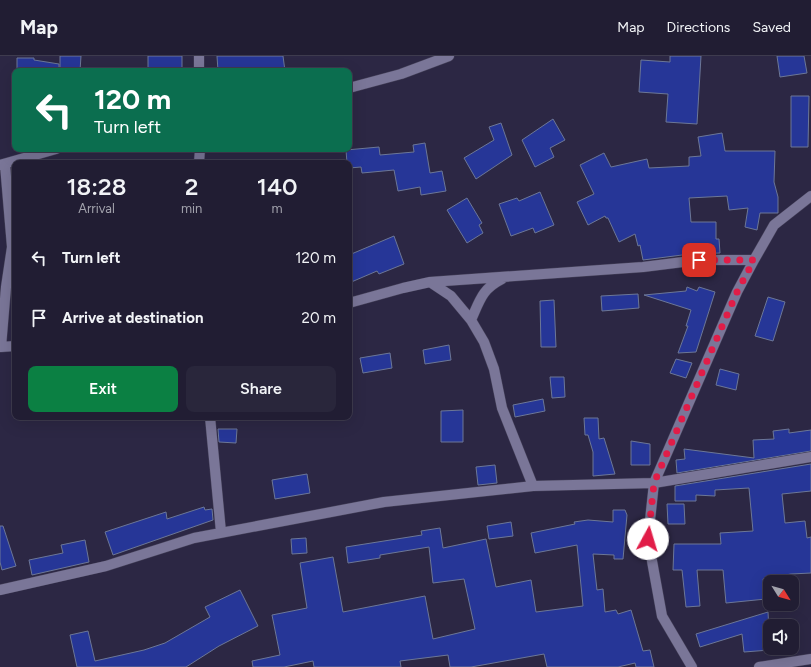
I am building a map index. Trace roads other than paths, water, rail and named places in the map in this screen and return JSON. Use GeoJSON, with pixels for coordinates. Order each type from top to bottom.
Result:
{"type":"FeatureCollection","features":[{"type":"Feature","properties":{"kind":"street"},"geometry":{"type":"LineString","coordinates":[[199,56],[200,68]]}},
{"type":"Feature","properties":{"kind":"street"},"geometry":{"type":"LineString","coordinates":[[352,87],[400,74],[449,56]]}},
{"type":"Feature","properties":{"kind":"street"},"geometry":{"type":"LineString","coordinates":[[19,160],[46,152]]}},
{"type":"Feature","properties":{"kind":"street"},"geometry":{"type":"LineString","coordinates":[[12,162],[2,165],[12,247],[6,287],[1,347],[12,346]]}},
{"type":"Feature","properties":{"kind":"street"},"geometry":{"type":"LineString","coordinates":[[691,667],[662,616],[648,539],[654,483],[737,292],[754,260],[774,225],[811,196]]}},
{"type":"Feature","properties":{"kind":"street"},"geometry":{"type":"LineString","coordinates":[[352,302],[430,282],[643,267],[699,260],[754,260]]}},
{"type":"Feature","properties":{"kind":"street"},"geometry":{"type":"LineString","coordinates":[[471,320],[483,292],[490,284],[507,276]]}},
{"type":"Feature","properties":{"kind":"street"},"geometry":{"type":"LineString","coordinates":[[430,282],[451,296],[471,320],[484,342],[492,362],[502,408],[532,486]]}},
{"type":"Feature","properties":{"kind":"street"},"geometry":{"type":"LineString","coordinates":[[210,420],[221,532]]}},
{"type":"Feature","properties":{"kind":"street"},"geometry":{"type":"LineString","coordinates":[[0,590],[106,566],[194,538],[384,502],[532,486],[654,483],[811,457]]}},
{"type":"Feature","properties":{"kind":"street"},"geometry":{"type":"LineString","coordinates":[[759,667],[811,659]]}}]}
